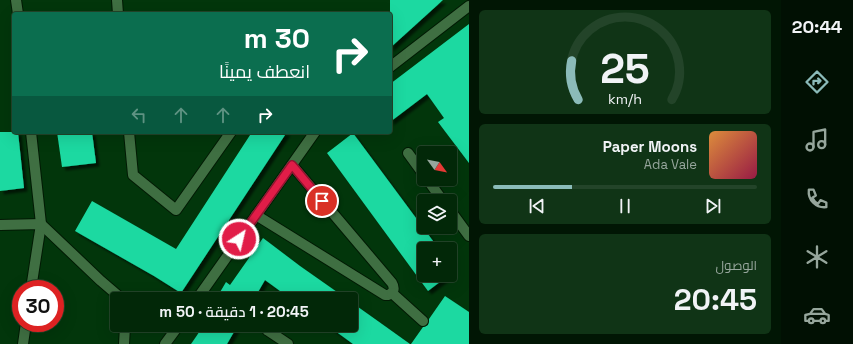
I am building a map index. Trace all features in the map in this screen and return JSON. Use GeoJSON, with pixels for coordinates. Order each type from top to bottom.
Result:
{"type":"FeatureCollection","features":[{"type":"Feature","properties":{"kind":"street"},"geometry":{"type":"LineString","coordinates":[[16,0],[18,12]]}},
{"type":"Feature","properties":{"kind":"street"},"geometry":{"type":"LineString","coordinates":[[117,0],[118,12]]}},
{"type":"Feature","properties":{"kind":"street"},"geometry":{"type":"LineString","coordinates":[[392,65],[469,6]]}},
{"type":"Feature","properties":{"kind":"street"},"geometry":{"type":"LineString","coordinates":[[31,134],[41,224],[32,280]]}},
{"type":"Feature","properties":{"kind":"street"},"geometry":{"type":"LineString","coordinates":[[129,134],[133,175],[176,210],[230,134]]}},
{"type":"Feature","properties":{"kind":"street"},"geometry":{"type":"LineString","coordinates":[[202,292],[314,134]]}},
{"type":"Feature","properties":{"kind":"street"},"geometry":{"type":"LineString","coordinates":[[408,153],[417,165]]}},
{"type":"Feature","properties":{"kind":"street"},"geometry":{"type":"LineString","coordinates":[[292,165],[392,283],[394,288],[392,293]]}},
{"type":"Feature","properties":{"kind":"street"},"geometry":{"type":"LineString","coordinates":[[256,216],[385,294],[388,295],[392,293]]}},
{"type":"Feature","properties":{"kind":"street"},"geometry":{"type":"LineString","coordinates":[[457,220],[469,236]]}},
{"type":"Feature","properties":{"kind":"street"},"geometry":{"type":"LineString","coordinates":[[0,225],[41,224],[114,292]]}},
{"type":"Feature","properties":{"kind":"street"},"geometry":{"type":"LineString","coordinates":[[392,293],[422,321]]}},
{"type":"Feature","properties":{"kind":"street"},"geometry":{"type":"LineString","coordinates":[[23,344],[25,332]]}},
{"type":"Feature","properties":{"kind":"street"},"geometry":{"type":"LineString","coordinates":[[124,344],[125,332]]}},
{"type":"Feature","properties":{"kind":"street"},"geometry":{"type":"LineString","coordinates":[[165,344],[172,332]]}},
{"type":"Feature","properties":{"kind":"street"},"geometry":{"type":"LineString","coordinates":[[270,332],[288,344]]}},
{"type":"Feature","properties":{"kind":"building"},"geometry":{"type":"Polygon","coordinates":[[[390,0],[443,0],[392,46],[392,12],[390,12],[390,0]]]}},
{"type":"Feature","properties":{"kind":"building"},"geometry":{"type":"Polygon","coordinates":[[[469,24],[469,163],[438,122],[444,118],[427,94],[392,120],[392,82],[469,24]]]}},
{"type":"Feature","properties":{"kind":"building"},"geometry":{"type":"Polygon","coordinates":[[[0,132],[12,132],[12,134],[18,134],[24,188],[0,191],[0,132]]]}},
{"type":"Feature","properties":{"kind":"building"},"geometry":{"type":"Polygon","coordinates":[[[57,134],[92,134],[96,163],[62,167],[57,134]]]}},
{"type":"Feature","properties":{"kind":"building"},"geometry":{"type":"Polygon","coordinates":[[[251,134],[286,134],[182,292],[75,231],[92,201],[176,249],[251,134]]]}},
{"type":"Feature","properties":{"kind":"building"},"geometry":{"type":"Polygon","coordinates":[[[352,134],[354,134],[417,219],[417,234],[428,234],[434,242],[417,242],[417,276],[327,153],[352,134]]]}},
{"type":"Feature","properties":{"kind":"building"},"geometry":{"type":"Polygon","coordinates":[[[263,238],[337,292],[281,292],[265,280],[258,292],[220,292],[226,282],[230,285],[263,238]]]}},
{"type":"Feature","properties":{"kind":"building"},"geometry":{"type":"Polygon","coordinates":[[[421,282],[440,282],[428,291],[421,282]]]}},
{"type":"Feature","properties":{"kind":"building"},"geometry":{"type":"Polygon","coordinates":[[[445,296],[469,312],[469,344],[411,344],[423,327],[428,325],[429,319],[445,296]]]}},
{"type":"Feature","properties":{"kind":"building"},"geometry":{"type":"Polygon","coordinates":[[[358,307],[410,344],[353,344],[337,332],[358,332],[358,307]]]}},
{"type":"Feature","properties":{"kind":"building"},"geometry":{"type":"Polygon","coordinates":[[[199,332],[234,332],[227,344],[191,344],[199,332]]]}},
{"type":"Feature","properties":{"kind":"route"},"geometry":{"type":"LineString","coordinates":[[239,239],[292,165],[322,201]]}}]}
